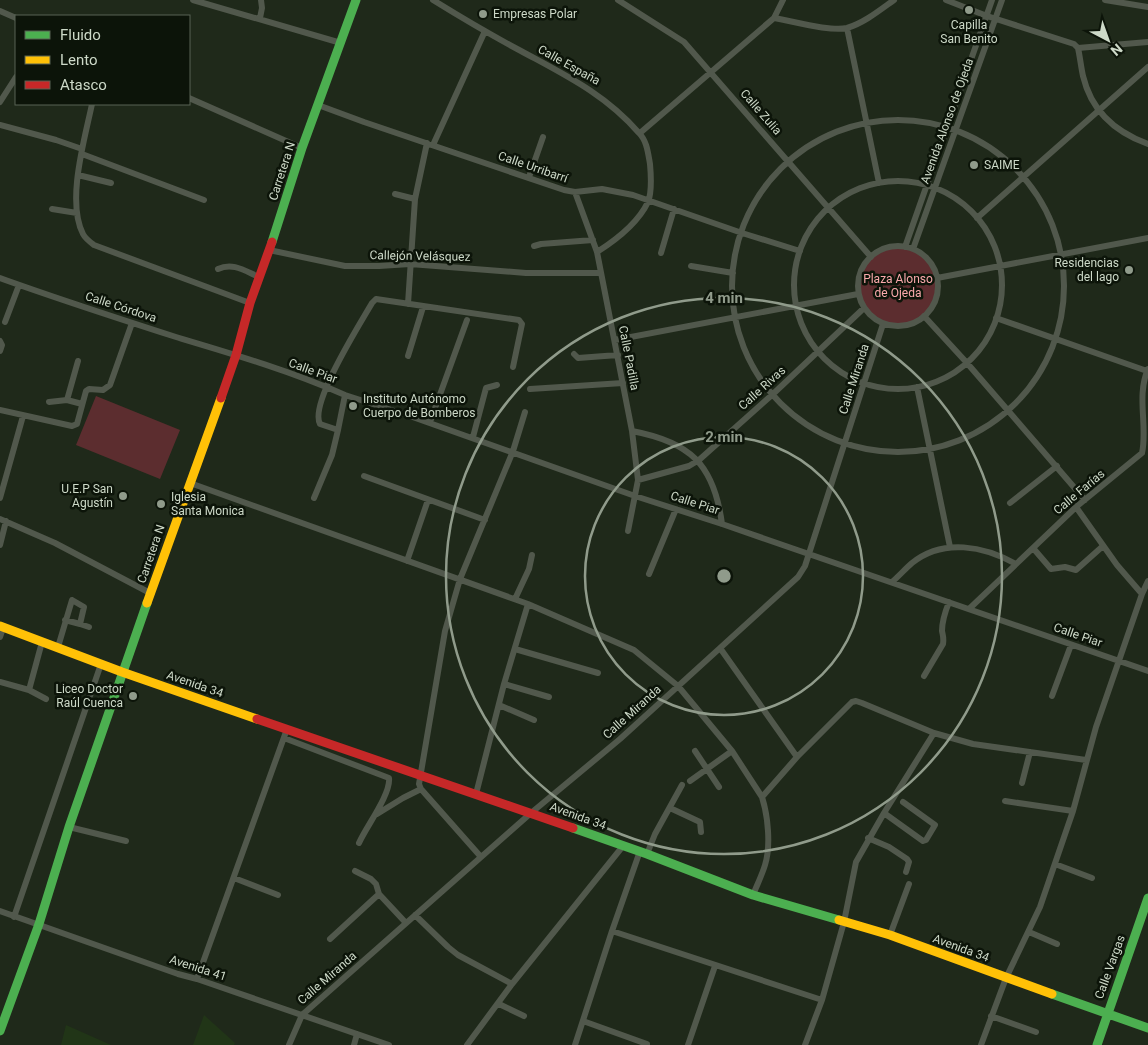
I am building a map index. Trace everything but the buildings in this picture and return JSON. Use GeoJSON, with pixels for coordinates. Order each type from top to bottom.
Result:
{"type":"FeatureCollection","features":[{"type":"Feature","properties":{"kind":"street"},"geometry":{"type":"LineString","coordinates":[[196,0],[341,43]]}},
{"type":"Feature","properties":{"kind":"street"},"geometry":{"type":"LineString","coordinates":[[260,18],[261,0]]}},
{"type":"Feature","properties":{"kind":"street","name":"Carretera N"},"geometry":{"type":"LineString","coordinates":[[0,1031],[39,924],[69,827],[122,672],[236,355],[250,302],[270,250],[302,148],[356,0]]}},
{"type":"Feature","properties":{"kind":"street","name":"Calle España"},"geometry":{"type":"LineString","coordinates":[[433,0],[599,95],[640,133],[645,142],[651,172],[649,200]]}},
{"type":"Feature","properties":{"kind":"street","name":"Calle Zulia"},"geometry":{"type":"LineString","coordinates":[[618,0],[684,42],[871,257]]}},
{"type":"Feature","properties":{"kind":"street"},"geometry":{"type":"LineString","coordinates":[[640,133],[774,18],[783,0]]}},
{"type":"Feature","properties":{"kind":"street"},"geometry":{"type":"LineString","coordinates":[[774,18],[822,27],[846,28],[866,19],[894,0]]}},
{"type":"Feature","properties":{"kind":"street"},"geometry":{"type":"LineString","coordinates":[[946,0],[987,16],[1074,44],[1078,48],[1086,86],[1098,112],[1122,133],[1148,144]]}},
{"type":"Feature","properties":{"kind":"street","name":"Avenida Alonso de Ojeda"},"geometry":{"type":"LineString","coordinates":[[909,248],[926,186],[992,0]]}},
{"type":"Feature","properties":{"kind":"street","name":"Avenida Alonso de Ojeda"},"geometry":{"type":"LineString","coordinates":[[909,248],[935,188],[1002,0]]}},
{"type":"Feature","properties":{"kind":"street"},"geometry":{"type":"LineString","coordinates":[[1105,0],[1148,7]]}},
{"type":"Feature","properties":{"kind":"street"},"geometry":{"type":"LineString","coordinates":[[0,11],[15,18]]}},
{"type":"Feature","properties":{"kind":"street"},"geometry":{"type":"LineString","coordinates":[[846,28],[880,184]]}},
{"type":"Feature","properties":{"kind":"street"},"geometry":{"type":"LineString","coordinates":[[408,304],[415,199],[430,144],[485,31]]}},
{"type":"Feature","properties":{"kind":"street"},"geometry":{"type":"LineString","coordinates":[[1078,48],[1148,42]]}},
{"type":"Feature","properties":{"kind":"street"},"geometry":{"type":"LineString","coordinates":[[977,218],[1148,67]]}},
{"type":"Feature","properties":{"kind":"street"},"geometry":{"type":"LineString","coordinates":[[0,102],[15,78]]}},
{"type":"Feature","properties":{"kind":"street"},"geometry":{"type":"LineString","coordinates":[[190,98],[302,148]]}},
{"type":"Feature","properties":{"kind":"street"},"geometry":{"type":"LineString","coordinates":[[92,105],[75,196],[77,212],[84,236],[94,245],[250,302]]}},
{"type":"Feature","properties":{"kind":"street","name":"Calle Urribarrí"},"geometry":{"type":"LineString","coordinates":[[318,105],[575,192],[602,189],[649,200],[742,233],[800,251]]}},
{"type":"Feature","properties":{"kind":"street"},"geometry":{"type":"LineString","coordinates":[[888,120],[908,120],[948,127],[981,142],[997,152],[1024,178],[1045,208],[1055,230],[1064,275],[1064,296],[1055,339],[1039,373],[1027,389],[1008,410],[976,432],[953,442],[908,451],[887,451],[845,443],[805,423],[788,410],[758,374],[749,358],[735,317],[733,295],[733,273],[742,233],[753,207],[769,183],[789,162],[807,148],[826,137],[867,123],[888,120]]}},
{"type":"Feature","properties":{"kind":"street"},"geometry":{"type":"LineString","coordinates":[[0,125],[56,140],[204,200]]}},
{"type":"Feature","properties":{"kind":"street"},"geometry":{"type":"LineString","coordinates":[[529,177],[543,137]]}},
{"type":"Feature","properties":{"kind":"street"},"geometry":{"type":"LineString","coordinates":[[78,175],[112,183]]}},
{"type":"Feature","properties":{"kind":"street"},"geometry":{"type":"LineString","coordinates":[[903,182],[926,186],[935,188],[961,202],[977,218],[992,241],[1000,267],[1001,293],[996,318],[984,343],[967,363],[944,378],[917,387],[884,388],[864,383],[843,374],[818,352],[804,330],[796,306],[794,278],[800,251],[812,227],[830,208],[853,192],[880,184],[903,182]]}},
{"type":"Feature","properties":{"kind":"street","name":"Calle Padilla"},"geometry":{"type":"LineString","coordinates":[[575,192],[597,252],[632,430],[638,480],[628,531]]}},
{"type":"Feature","properties":{"kind":"street"},"geometry":{"type":"LineString","coordinates":[[395,194],[415,199]]}},
{"type":"Feature","properties":{"kind":"street"},"geometry":{"type":"LineString","coordinates":[[597,252],[619,237],[641,214],[649,200]]}},
{"type":"Feature","properties":{"kind":"street"},"geometry":{"type":"LineString","coordinates":[[52,209],[77,212]]}},
{"type":"Feature","properties":{"kind":"street"},"geometry":{"type":"LineString","coordinates":[[661,252],[674,209]]}},
{"type":"Feature","properties":{"kind":"street"},"geometry":{"type":"LineString","coordinates":[[937,278],[1148,238]]}},
{"type":"Feature","properties":{"kind":"street"},"geometry":{"type":"LineString","coordinates":[[534,246],[593,240]]}},
{"type":"Feature","properties":{"kind":"street"},"geometry":{"type":"LineString","coordinates":[[890,247],[909,248],[928,260],[937,278],[936,299],[929,311],[917,321],[900,326],[883,324],[872,317],[864,308],[858,294],[860,274],[866,262],[877,252],[890,247]]}},
{"type":"Feature","properties":{"kind":"street","name":"Callejón Velásquez"},"geometry":{"type":"LineString","coordinates":[[270,250],[345,266],[410,264],[526,273],[601,272]]}},
{"type":"Feature","properties":{"kind":"street"},"geometry":{"type":"LineString","coordinates":[[218,269],[226,265],[232,266],[260,277]]}},
{"type":"Feature","properties":{"kind":"street"},"geometry":{"type":"LineString","coordinates":[[691,266],[733,273]]}},
{"type":"Feature","properties":{"kind":"street","name":"Calle Córdova"},"geometry":{"type":"LineString","coordinates":[[0,278],[132,323],[236,355]]}},
{"type":"Feature","properties":{"kind":"street"},"geometry":{"type":"LineString","coordinates":[[5,322],[19,285]]}},
{"type":"Feature","properties":{"kind":"street"},"geometry":{"type":"LineString","coordinates":[[615,340],[858,294]]}},
{"type":"Feature","properties":{"kind":"street"},"geometry":{"type":"LineString","coordinates":[[338,430],[319,422],[319,408],[326,386],[376,299],[519,320],[522,324],[513,367]]}},
{"type":"Feature","properties":{"kind":"street"},"geometry":{"type":"LineString","coordinates":[[408,356],[424,307]]}},
{"type":"Feature","properties":{"kind":"street","name":"Calle Rivas"},"geometry":{"type":"LineString","coordinates":[[638,480],[689,466],[699,460],[773,394],[864,308]]}},
{"type":"Feature","properties":{"kind":"street"},"geometry":{"type":"LineString","coordinates":[[924,316],[1085,500]]}},
{"type":"Feature","properties":{"kind":"street"},"geometry":{"type":"LineString","coordinates":[[996,318],[1147,370]]}},
{"type":"Feature","properties":{"kind":"street"},"geometry":{"type":"LineString","coordinates":[[430,422],[467,320]]}},
{"type":"Feature","properties":{"kind":"street"},"geometry":{"type":"LineString","coordinates":[[0,410],[72,426],[77,424],[86,391],[89,389],[103,390],[110,385],[132,323]]}},
{"type":"Feature","properties":{"kind":"street","name":"Calle Miranda"},"geometry":{"type":"LineString","coordinates":[[289,1045],[302,1015],[531,813],[620,739],[803,571],[883,324]]}},
{"type":"Feature","properties":{"kind":"street"},"geometry":{"type":"LineString","coordinates":[[0,341],[2,345],[0,351]]}},
{"type":"Feature","properties":{"kind":"street"},"geometry":{"type":"LineString","coordinates":[[574,354],[578,358],[618,355]]}},
{"type":"Feature","properties":{"kind":"street","name":"Calle Piar"},"geometry":{"type":"LineString","coordinates":[[236,355],[326,386],[345,395],[513,451],[635,496],[722,524],[1148,671]]}},
{"type":"Feature","properties":{"kind":"street"},"geometry":{"type":"LineString","coordinates":[[67,400],[78,362]]}},
{"type":"Feature","properties":{"kind":"street","name":"Calle Farías"},"geometry":{"type":"LineString","coordinates":[[969,609],[1076,508],[1142,453],[1146,445],[1146,394],[1144,384],[1147,370]]}},
{"type":"Feature","properties":{"kind":"street"},"geometry":{"type":"LineString","coordinates":[[530,389],[623,383]]}},
{"type":"Feature","properties":{"kind":"street"},"geometry":{"type":"LineString","coordinates":[[473,437],[486,388],[497,385]]}},
{"type":"Feature","properties":{"kind":"street"},"geometry":{"type":"LineString","coordinates":[[917,387],[950,548]]}},
{"type":"Feature","properties":{"kind":"street"},"geometry":{"type":"LineString","coordinates":[[314,498],[332,456],[345,395]]}},
{"type":"Feature","properties":{"kind":"street"},"geometry":{"type":"LineString","coordinates":[[49,402],[67,400],[82,404]]}},
{"type":"Feature","properties":{"kind":"street"},"geometry":{"type":"LineString","coordinates":[[481,857],[419,784],[445,631],[460,578],[513,451],[525,412]]}},
{"type":"Feature","properties":{"kind":"street"},"geometry":{"type":"LineString","coordinates":[[0,498],[23,416]]}},
{"type":"Feature","properties":{"kind":"street"},"geometry":{"type":"LineString","coordinates":[[632,430],[672,442],[699,460],[714,489],[722,524]]}},
{"type":"Feature","properties":{"kind":"street"},"geometry":{"type":"LineString","coordinates":[[1010,503],[1057,466]]}},
{"type":"Feature","properties":{"kind":"street"},"geometry":{"type":"LineString","coordinates":[[364,476],[485,520]]}},
{"type":"Feature","properties":{"kind":"street"},"geometry":{"type":"LineString","coordinates":[[190,483],[407,561],[460,578],[528,604],[634,650],[678,686],[732,751],[762,797],[767,814],[768,846],[765,864],[753,895]]}},
{"type":"Feature","properties":{"kind":"street"},"geometry":{"type":"LineString","coordinates":[[407,561],[428,500]]}},
{"type":"Feature","properties":{"kind":"street"},"geometry":{"type":"LineString","coordinates":[[1076,508],[1103,546],[1142,594]]}},
{"type":"Feature","properties":{"kind":"street"},"geometry":{"type":"LineString","coordinates":[[649,574],[676,509]]}},
{"type":"Feature","properties":{"kind":"street"},"geometry":{"type":"LineString","coordinates":[[0,545],[3,520],[56,543],[150,593]]}},
{"type":"Feature","properties":{"kind":"street"},"geometry":{"type":"LineString","coordinates":[[1033,548],[1051,569],[1065,567],[1076,570],[1103,546]]}},
{"type":"Feature","properties":{"kind":"street"},"geometry":{"type":"LineString","coordinates":[[892,582],[922,557],[950,548],[991,551],[1016,564]]}},
{"type":"Feature","properties":{"kind":"street"},"geometry":{"type":"LineString","coordinates":[[515,599],[529,569],[532,555]]}},
{"type":"Feature","properties":{"kind":"street"},"geometry":{"type":"LineString","coordinates":[[981,1045],[1006,978],[1040,907],[1073,811],[1086,760],[1118,661],[1148,581]]}},
{"type":"Feature","properties":{"kind":"street"},"geometry":{"type":"LineString","coordinates":[[58,647],[71,601],[74,600],[84,608],[80,624]]}},
{"type":"Feature","properties":{"kind":"street"},"geometry":{"type":"LineString","coordinates":[[924,676],[943,644],[943,616],[949,602]]}},
{"type":"Feature","properties":{"kind":"street"},"geometry":{"type":"LineString","coordinates":[[476,794],[504,684],[528,604]]}},
{"type":"Feature","properties":{"kind":"street"},"geometry":{"type":"LineString","coordinates":[[65,620],[89,627]]}},
{"type":"Feature","properties":{"kind":"street"},"geometry":{"type":"LineString","coordinates":[[0,637],[2,627]]}},
{"type":"Feature","properties":{"kind":"street","name":"Avenida 34"},"geometry":{"type":"LineString","coordinates":[[2,627],[285,733],[476,794],[643,852],[753,895],[890,936],[1148,1028]]}},
{"type":"Feature","properties":{"kind":"street"},"geometry":{"type":"LineString","coordinates":[[29,690],[42,642]]}},
{"type":"Feature","properties":{"kind":"street"},"geometry":{"type":"LineString","coordinates":[[1052,696],[1070,645]]}},
{"type":"Feature","properties":{"kind":"street"},"geometry":{"type":"LineString","coordinates":[[720,648],[797,757]]}},
{"type":"Feature","properties":{"kind":"street"},"geometry":{"type":"LineString","coordinates":[[515,649],[598,673]]}},
{"type":"Feature","properties":{"kind":"street"},"geometry":{"type":"LineString","coordinates":[[14,917],[101,664]]}},
{"type":"Feature","properties":{"kind":"street"},"geometry":{"type":"LineString","coordinates":[[0,682],[29,690],[46,699]]}},
{"type":"Feature","properties":{"kind":"street"},"geometry":{"type":"LineString","coordinates":[[504,684],[549,697]]}},
{"type":"Feature","properties":{"kind":"street"},"geometry":{"type":"LineString","coordinates":[[762,797],[797,757],[856,701],[934,733],[973,744],[1086,760]]}},
{"type":"Feature","properties":{"kind":"street"},"geometry":{"type":"LineString","coordinates":[[499,706],[534,720]]}},
{"type":"Feature","properties":{"kind":"street"},"geometry":{"type":"LineString","coordinates":[[197,979],[285,733],[390,778],[390,784],[375,816],[366,827],[359,843]]}},
{"type":"Feature","properties":{"kind":"street"},"geometry":{"type":"LineString","coordinates":[[805,1045],[822,1000],[844,922],[856,862],[868,838],[934,733]]}},
{"type":"Feature","properties":{"kind":"street"},"geometry":{"type":"LineString","coordinates":[[695,751],[719,787]]}},
{"type":"Feature","properties":{"kind":"street"},"geometry":{"type":"LineString","coordinates":[[690,781],[732,751]]}},
{"type":"Feature","properties":{"kind":"street"},"geometry":{"type":"LineString","coordinates":[[1022,783],[1030,752]]}},
{"type":"Feature","properties":{"kind":"street"},"geometry":{"type":"LineString","coordinates":[[575,1045],[612,931],[643,852],[682,785]]}},
{"type":"Feature","properties":{"kind":"street"},"geometry":{"type":"LineString","coordinates":[[375,816],[403,798],[422,789]]}},
{"type":"Feature","properties":{"kind":"street"},"geometry":{"type":"LineString","coordinates":[[884,813],[923,841],[926,840],[935,826],[903,802]]}},
{"type":"Feature","properties":{"kind":"street"},"geometry":{"type":"LineString","coordinates":[[1005,802],[1073,811]]}},
{"type":"Feature","properties":{"kind":"street"},"geometry":{"type":"LineString","coordinates":[[670,808],[700,822],[701,832]]}},
{"type":"Feature","properties":{"kind":"street"},"geometry":{"type":"LineString","coordinates":[[69,827],[126,842]]}},
{"type":"Feature","properties":{"kind":"street"},"geometry":{"type":"LineString","coordinates":[[868,838],[889,847],[907,859],[909,862],[906,872]]}},
{"type":"Feature","properties":{"kind":"street"},"geometry":{"type":"LineString","coordinates":[[467,1045],[512,984],[623,846]]}},
{"type":"Feature","properties":{"kind":"street"},"geometry":{"type":"LineString","coordinates":[[1055,864],[1092,878]]}},
{"type":"Feature","properties":{"kind":"street"},"geometry":{"type":"LineString","coordinates":[[355,871],[371,879],[376,884],[379,894],[406,923]]}},
{"type":"Feature","properties":{"kind":"street"},"geometry":{"type":"LineString","coordinates":[[234,878],[278,895]]}},
{"type":"Feature","properties":{"kind":"street"},"geometry":{"type":"LineString","coordinates":[[890,936],[909,884]]}},
{"type":"Feature","properties":{"kind":"street"},"geometry":{"type":"LineString","coordinates":[[330,939],[379,894]]}},
{"type":"Feature","properties":{"kind":"street","name":"Calle Vargas"},"geometry":{"type":"LineString","coordinates":[[1097,1045],[1148,898]]}},
{"type":"Feature","properties":{"kind":"street","name":"Avenida 41"},"geometry":{"type":"LineString","coordinates":[[0,911],[388,1045]]}},
{"type":"Feature","properties":{"kind":"street"},"geometry":{"type":"LineString","coordinates":[[415,915],[458,955],[512,984]]}},
{"type":"Feature","properties":{"kind":"street"},"geometry":{"type":"LineString","coordinates":[[612,931],[822,1000]]}},
{"type":"Feature","properties":{"kind":"street"},"geometry":{"type":"LineString","coordinates":[[1029,932],[1057,944]]}},
{"type":"Feature","properties":{"kind":"street"},"geometry":{"type":"LineString","coordinates":[[688,1045],[715,966]]}},
{"type":"Feature","properties":{"kind":"street"},"geometry":{"type":"LineString","coordinates":[[499,1004],[524,1016]]}},
{"type":"Feature","properties":{"kind":"street"},"geometry":{"type":"LineString","coordinates":[[991,1016],[1036,1032]]}},
{"type":"Feature","properties":{"kind":"street"},"geometry":{"type":"LineString","coordinates":[[583,1020],[647,1044]]}},
{"type":"Feature","properties":{"kind":"street"},"geometry":{"type":"LineString","coordinates":[[354,1045],[357,1034]]}},
{"type":"Feature","properties":{"kind":"shaded area"},"geometry":{"type":"Polygon","coordinates":[[[204,1015],[235,1043],[234,1045],[193,1045],[204,1015]]]}},
{"type":"Feature","properties":{"kind":"shaded area"},"geometry":{"type":"Polygon","coordinates":[[[66,1025],[111,1045],[61,1045],[66,1025]]]}},
{"type":"Feature","properties":{"kind":"green space","name":"Plaza Alonso de Ojeda"},"geometry":{"type":"Polygon","coordinates":[[[898,246],[913,249],[926,258],[935,271],[938,286],[935,301],[926,314],[913,323],[898,326],[883,323],[870,314],[861,301],[858,286],[861,271],[870,258],[883,249],[898,246]]]}},
{"type":"Feature","properties":{"kind":"green space"},"geometry":{"type":"Polygon","coordinates":[[[96,396],[180,430],[160,479],[76,445],[96,396]]]}},
{"type":"Feature","properties":{"kind":"traffic: fast"},"geometry":{"type":"LineString","coordinates":[[272,242],[302,148],[356,0]]}},
{"type":"Feature","properties":{"kind":"traffic: fast"},"geometry":{"type":"LineString","coordinates":[[0,1031],[39,924],[69,827],[147,603]]}},
{"type":"Feature","properties":{"kind":"traffic: fast"},"geometry":{"type":"LineString","coordinates":[[573,828],[753,895],[839,920]]}},
{"type":"Feature","properties":{"kind":"traffic: fast"},"geometry":{"type":"LineString","coordinates":[[1097,1045],[1148,898]]}},
{"type":"Feature","properties":{"kind":"traffic: fast"},"geometry":{"type":"LineString","coordinates":[[1052,994],[1148,1028]]}},
{"type":"Feature","properties":{"kind":"traffic: slow"},"geometry":{"type":"LineString","coordinates":[[147,603],[221,398]]}},
{"type":"Feature","properties":{"kind":"traffic: slow"},"geometry":{"type":"LineString","coordinates":[[0,626],[122,672],[257,719]]}},
{"type":"Feature","properties":{"kind":"traffic: slow"},"geometry":{"type":"LineString","coordinates":[[839,920],[890,935],[1052,994]]}},
{"type":"Feature","properties":{"kind":"traffic: jam"},"geometry":{"type":"LineString","coordinates":[[221,398],[236,355],[250,303],[272,242]]}},
{"type":"Feature","properties":{"kind":"traffic: jam"},"geometry":{"type":"LineString","coordinates":[[257,719],[573,828]]}},
{"type":"Feature","properties":{"kind":"place","name":"Capilla San Benito"},"geometry":{"type":"Point","coordinates":[969,10]}},
{"type":"Feature","properties":{"kind":"place","name":"Empresas Polar"},"geometry":{"type":"Point","coordinates":[483,14]}},
{"type":"Feature","properties":{"kind":"place","name":"SAIME"},"geometry":{"type":"Point","coordinates":[974,165]}},
{"type":"Feature","properties":{"kind":"place","name":"Residencias del lago"},"geometry":{"type":"Point","coordinates":[1129,270]}},
{"type":"Feature","properties":{"kind":"place","name":"Instituto Autónomo Cuerpo de Bomberos"},"geometry":{"type":"Point","coordinates":[353,406]}},
{"type":"Feature","properties":{"kind":"place","name":"U.E.P San Agustín"},"geometry":{"type":"Point","coordinates":[123,496]}},
{"type":"Feature","properties":{"kind":"place","name":"Iglesia Santa Monica"},"geometry":{"type":"Point","coordinates":[161,504]}},
{"type":"Feature","properties":{"kind":"place","name":"Liceo Doctor Raúl Cuenca"},"geometry":{"type":"Point","coordinates":[133,696]}}]}
